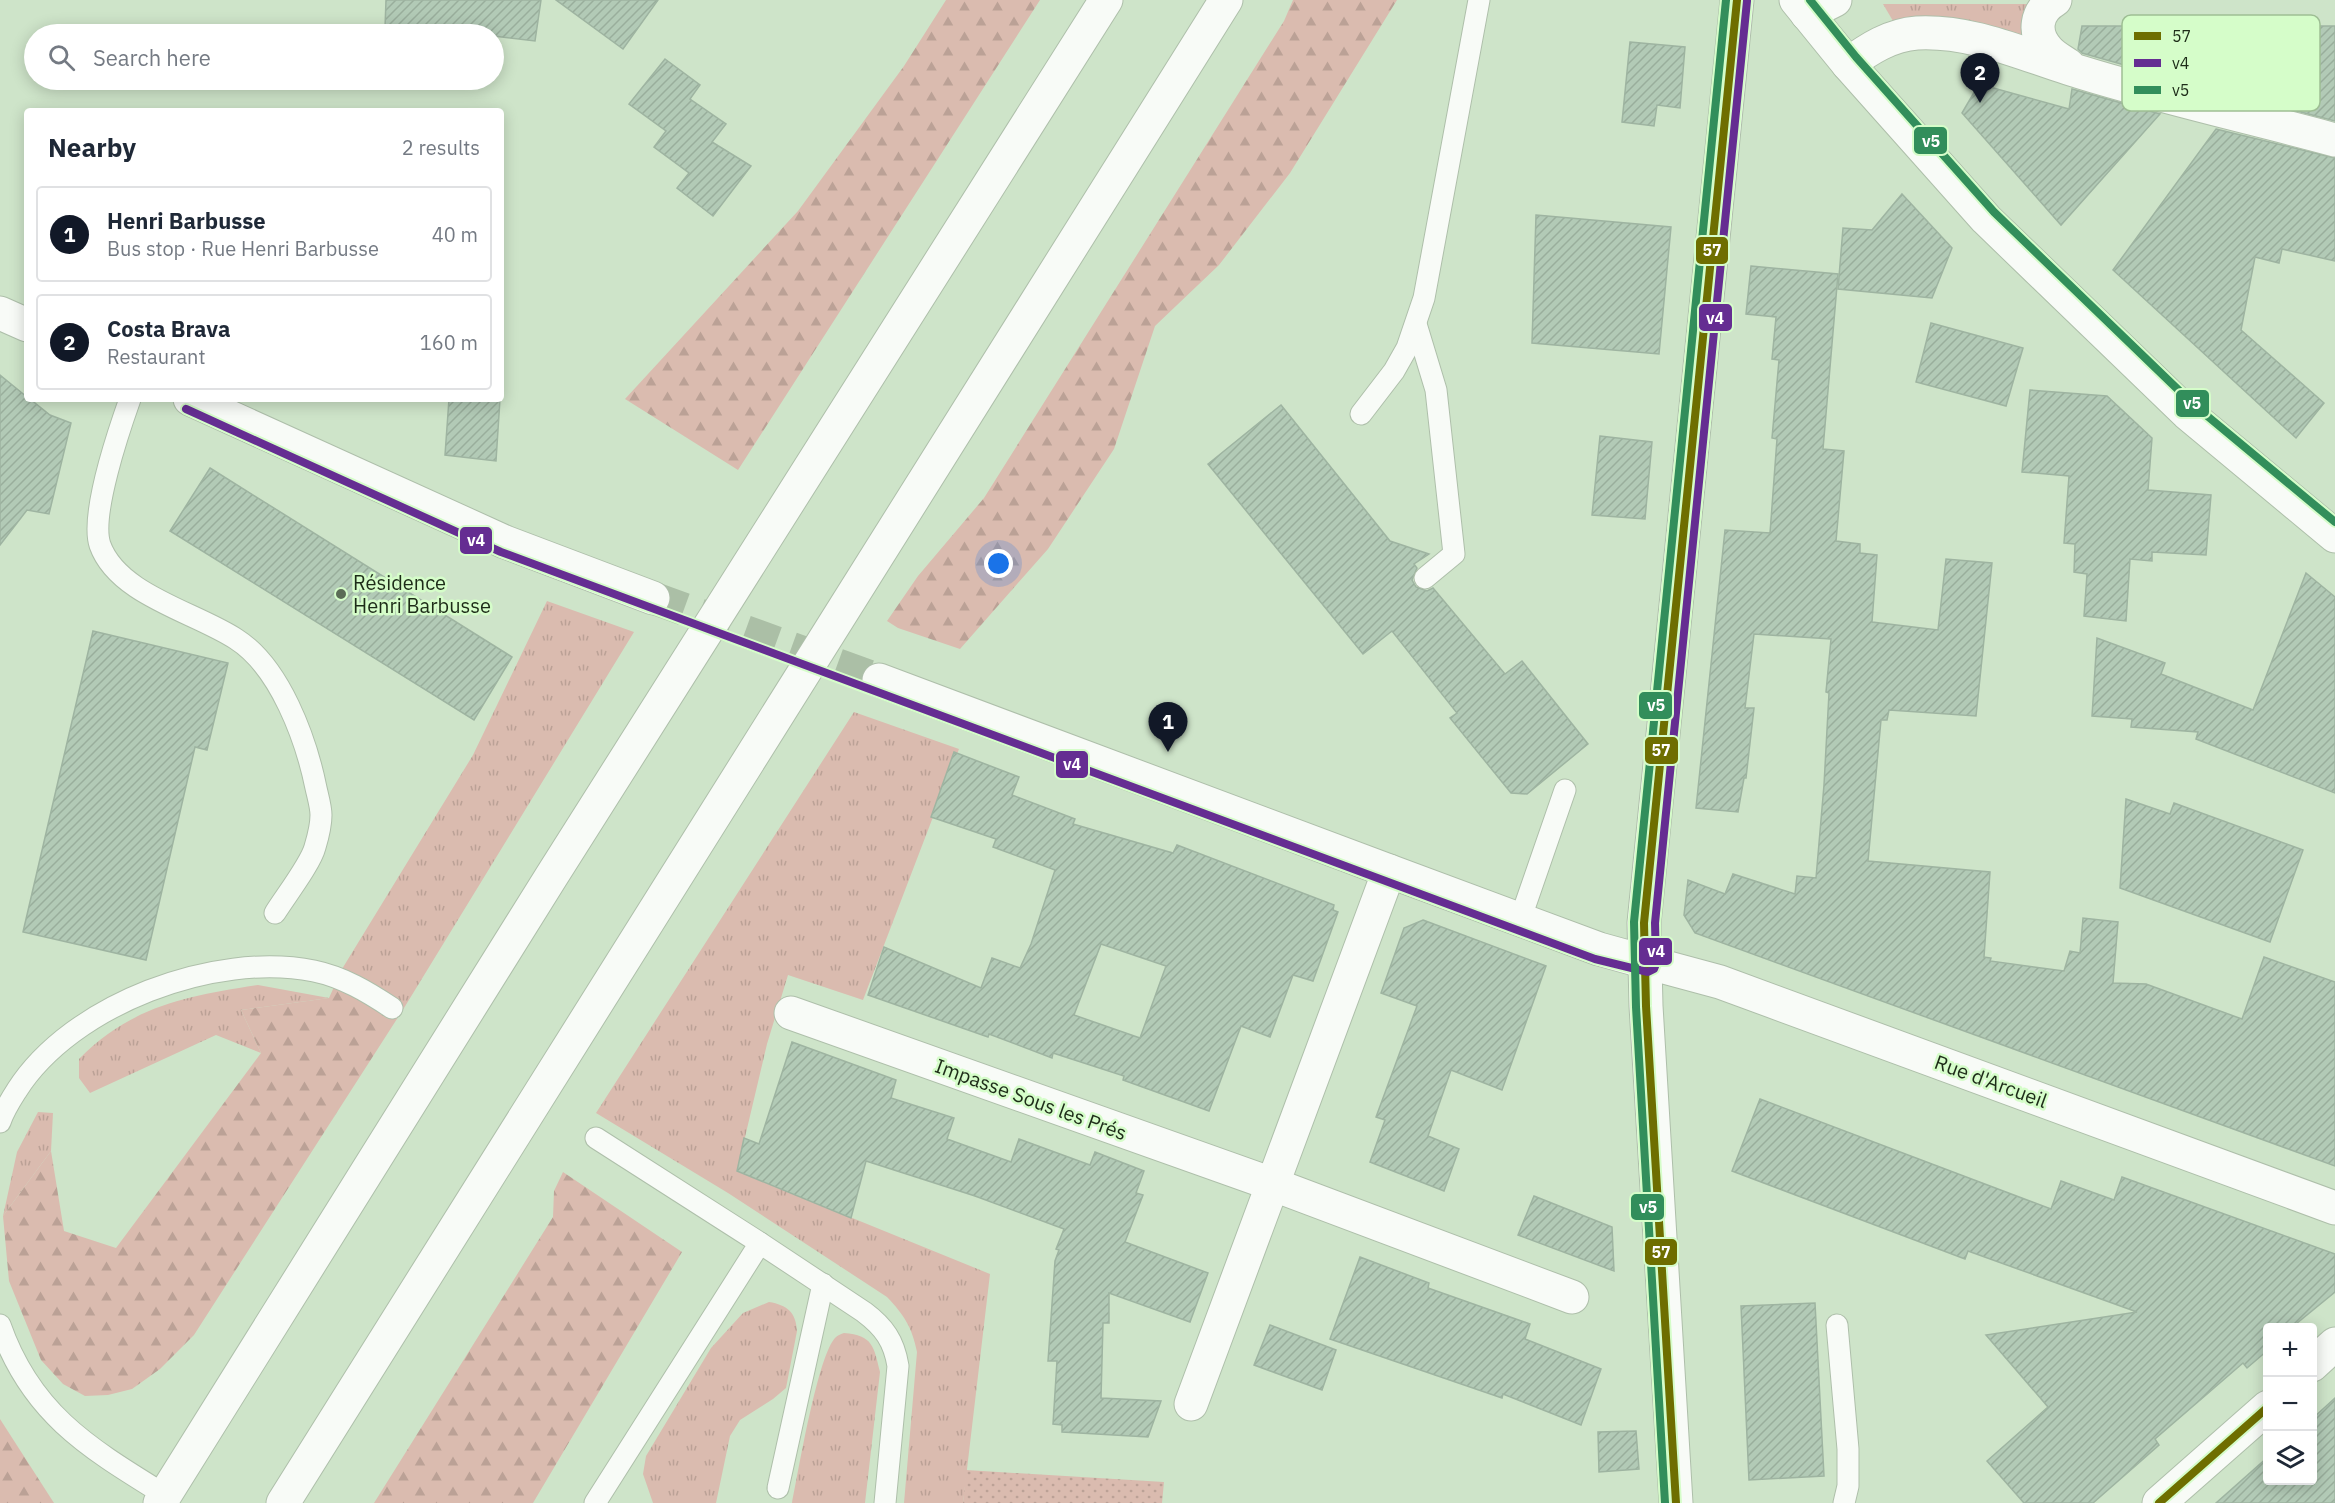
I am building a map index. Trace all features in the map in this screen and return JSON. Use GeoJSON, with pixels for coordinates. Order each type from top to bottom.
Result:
{"type":"FeatureCollection","features":[{"type":"Feature","properties":{"kind":"main road"},"geometry":{"type":"LineString","coordinates":[[163,1499],[557,867],[1106,0]]}},
{"type":"Feature","properties":{"kind":"main road"},"geometry":{"type":"LineString","coordinates":[[283,1503],[1226,0]]}},
{"type":"Feature","properties":{"kind":"main road"},"geometry":{"type":"LineString","coordinates":[[1676,1503],[1646,1006],[1644,923],[1737,0]]}},
{"type":"Feature","properties":{"kind":"main road"},"geometry":{"type":"LineString","coordinates":[[2055,0],[2042,11],[2037,31],[2049,52],[2080,72]]}},
{"type":"Feature","properties":{"kind":"main road"},"geometry":{"type":"LineString","coordinates":[[1813,5],[1848,64],[1986,219],[2178,405],[2335,536]]}},
{"type":"Feature","properties":{"kind":"main road"},"geometry":{"type":"LineString","coordinates":[[1848,64],[1870,48],[1894,37],[1917,33],[1963,36],[1987,41],[2080,72],[2122,83]]}},
{"type":"Feature","properties":{"kind":"main road"},"geometry":{"type":"LineString","coordinates":[[2226,111],[2335,140]]}},
{"type":"Feature","properties":{"kind":"main road"},"geometry":{"type":"LineString","coordinates":[[0,313],[24,324]]}},
{"type":"Feature","properties":{"kind":"main road"},"geometry":{"type":"LineString","coordinates":[[197,402],[505,542],[653,598]]}},
{"type":"Feature","properties":{"kind":"main road","name":"Rue d'Arcueil"},"geometry":{"type":"LineString","coordinates":[[879,680],[1520,920],[1599,948],[1720,982],[2335,1208]]}},
{"type":"Feature","properties":{"kind":"main road"},"geometry":{"type":"LineString","coordinates":[[1191,1404],[1389,871]]}},
{"type":"Feature","properties":{"kind":"main road","name":"Impasse Sous les Prés"},"geometry":{"type":"LineString","coordinates":[[790,1013],[1272,1185],[1572,1297]]}},
{"type":"Feature","properties":{"kind":"main road"},"geometry":{"type":"LineString","coordinates":[[2317,1361],[2335,1344]]}},
{"type":"Feature","properties":{"kind":"main road"},"geometry":{"type":"LineString","coordinates":[[2159,1503],[2263,1411]]}},
{"type":"Feature","properties":{"kind":"lane"},"geometry":{"type":"LineString","coordinates":[[1361,414],[1394,371],[1407,348],[1424,298],[1479,0]]}},
{"type":"Feature","properties":{"kind":"lane"},"geometry":{"type":"LineString","coordinates":[[1416,324],[1436,390],[1454,554],[1425,578]]}},
{"type":"Feature","properties":{"kind":"lane"},"geometry":{"type":"LineString","coordinates":[[129,402],[114,447],[97,523],[100,544],[109,561],[128,582],[237,639],[259,659],[282,692],[302,737],[315,782],[321,814],[315,849],[275,913]]}},
{"type":"Feature","properties":{"kind":"lane"},"geometry":{"type":"LineString","coordinates":[[1520,920],[1565,790]]}},
{"type":"Feature","properties":{"kind":"lane"},"geometry":{"type":"LineString","coordinates":[[0,1122],[4,1111],[27,1074],[62,1039],[115,1005],[165,984],[231,970],[273,966],[316,971],[359,986],[392,1008]]}},
{"type":"Feature","properties":{"kind":"lane"},"geometry":{"type":"LineString","coordinates":[[596,1138],[823,1284],[880,1324],[896,1350],[898,1366],[885,1503]]}},
{"type":"Feature","properties":{"kind":"lane"},"geometry":{"type":"LineString","coordinates":[[600,1499],[760,1243]]}},
{"type":"Feature","properties":{"kind":"lane"},"geometry":{"type":"LineString","coordinates":[[778,1488],[823,1284]]}},
{"type":"Feature","properties":{"kind":"lane"},"geometry":{"type":"LineString","coordinates":[[0,1324],[7,1345],[27,1382],[51,1412],[75,1436],[163,1499]]}},
{"type":"Feature","properties":{"kind":"lane"},"geometry":{"type":"LineString","coordinates":[[1837,1325],[1848,1449],[1848,1486],[1844,1503]]}},
{"type":"Feature","properties":{"kind":"green space"},"geometry":{"type":"Polygon","coordinates":[[[946,0],[1040,0],[738,470],[625,399],[798,211],[904,66],[946,0]]]}},
{"type":"Feature","properties":{"kind":"green space"},"geometry":{"type":"Polygon","coordinates":[[[1293,0],[1397,0],[1290,173],[1219,265],[1155,326],[1114,449],[1048,549],[960,649],[898,628],[887,621],[918,576],[984,498],[1284,21],[1293,0]]]}},
{"type":"Feature","properties":{"kind":"green space"},"geometry":{"type":"Polygon","coordinates":[[[1883,4],[2030,4],[2025,40],[1893,21],[1883,4]]]}},
{"type":"Feature","properties":{"kind":"green space"},"geometry":{"type":"Polygon","coordinates":[[[547,601],[634,632],[404,1008],[342,969],[473,755],[547,601]]]}},
{"type":"Feature","properties":{"kind":"green space"},"geometry":{"type":"Polygon","coordinates":[[[854,712],[959,749],[863,1000],[788,975],[767,1044],[737,1171],[990,1274],[963,1503],[904,1503],[917,1352],[913,1335],[906,1322],[887,1297],[728,1193],[596,1113],[854,712]]]}},
{"type":"Feature","properties":{"kind":"green space"},"geometry":{"type":"Polygon","coordinates":[[[342,969],[404,1008],[194,1335],[160,1369],[132,1389],[108,1395],[85,1396],[63,1384],[41,1360],[9,1281],[3,1216],[51,1151],[64,1231],[116,1248],[261,1053],[241,1010],[329,998],[342,969]]]}},
{"type":"Feature","properties":{"kind":"green space"},"geometry":{"type":"Polygon","coordinates":[[[258,985],[329,998],[241,1010],[261,1053],[216,1035],[90,1093],[79,1078],[79,1059],[99,1041],[140,1015],[184,999],[258,985]]]}},
{"type":"Feature","properties":{"kind":"green space"},"geometry":{"type":"Polygon","coordinates":[[[38,1112],[53,1113],[51,1151],[3,1216],[17,1152],[38,1112]]]}},
{"type":"Feature","properties":{"kind":"green space"},"geometry":{"type":"Polygon","coordinates":[[[563,1172],[682,1252],[533,1503],[374,1503],[553,1217],[554,1191],[563,1172]]]}},
{"type":"Feature","properties":{"kind":"green space"},"geometry":{"type":"Polygon","coordinates":[[[769,1302],[786,1307],[796,1324],[797,1331],[786,1388],[740,1420],[730,1436],[716,1503],[653,1503],[643,1474],[646,1456],[711,1348],[743,1313],[769,1302]]]}},
{"type":"Feature","properties":{"kind":"green space"},"geometry":{"type":"Polygon","coordinates":[[[844,1333],[861,1336],[871,1344],[880,1372],[865,1503],[792,1503],[822,1366],[836,1337],[844,1333]]]}},
{"type":"Feature","properties":{"kind":"green space"},"geometry":{"type":"Polygon","coordinates":[[[0,1419],[54,1503],[0,1503],[0,1419]]]}},
{"type":"Feature","properties":{"kind":"green space"},"geometry":{"type":"Polygon","coordinates":[[[966,1470],[1164,1482],[1162,1503],[963,1503],[966,1470]]]}},
{"type":"Feature","properties":{"kind":"building"},"geometry":{"type":"Polygon","coordinates":[[[386,0],[541,0],[535,41],[504,37],[504,24],[385,24],[386,0]]]}},
{"type":"Feature","properties":{"kind":"building"},"geometry":{"type":"Polygon","coordinates":[[[556,0],[658,0],[623,49],[556,0]]]}},
{"type":"Feature","properties":{"kind":"building"},"geometry":{"type":"Polygon","coordinates":[[[2082,26],[2122,26],[2122,64],[2082,53],[2078,49],[2082,26]]]}},
{"type":"Feature","properties":{"kind":"building"},"geometry":{"type":"Polygon","coordinates":[[[2320,26],[2335,26],[2335,121],[2297,111],[2320,111],[2320,26]]]}},
{"type":"Feature","properties":{"kind":"building"},"geometry":{"type":"Polygon","coordinates":[[[1630,42],[1685,47],[1680,108],[1657,105],[1654,126],[1622,122],[1630,42]]]}},
{"type":"Feature","properties":{"kind":"building"},"geometry":{"type":"Polygon","coordinates":[[[665,59],[700,85],[690,99],[726,124],[712,142],[751,166],[713,216],[677,188],[689,173],[654,147],[666,131],[629,104],[665,59]]]}},
{"type":"Feature","properties":{"kind":"building"},"geometry":{"type":"Polygon","coordinates":[[[1979,84],[2069,109],[2072,89],[2122,103],[2122,111],[2149,111],[2160,114],[2061,225],[1962,113],[1979,84]]]}},
{"type":"Feature","properties":{"kind":"building"},"geometry":{"type":"Polygon","coordinates":[[[2216,129],[2335,158],[2335,261],[2282,249],[2279,263],[2255,257],[2241,330],[2324,403],[2296,438],[2113,270],[2216,129]]]}},
{"type":"Feature","properties":{"kind":"building"},"geometry":{"type":"Polygon","coordinates":[[[1902,194],[1952,248],[1932,298],[1838,289],[1843,228],[1872,230],[1902,194]]]}},
{"type":"Feature","properties":{"kind":"building"},"geometry":{"type":"Polygon","coordinates":[[[1536,215],[1671,227],[1659,354],[1532,343],[1536,215]]]}},
{"type":"Feature","properties":{"kind":"building"},"geometry":{"type":"Polygon","coordinates":[[[1751,266],[1838,274],[1823,449],[1844,451],[1836,541],[1860,544],[1860,553],[1877,555],[1872,622],[1938,630],[1946,559],[1992,563],[1976,716],[1889,710],[1887,720],[1881,720],[1868,861],[1990,872],[1984,957],[1991,958],[1990,961],[2064,971],[2070,951],[2080,953],[2083,918],[2118,922],[2113,983],[2146,984],[2242,1019],[2264,957],[2335,982],[2335,1166],[1695,933],[1684,915],[1688,880],[1725,894],[1733,874],[1795,894],[1797,876],[1816,878],[1824,785],[1829,693],[1826,692],[1831,639],[1754,634],[1745,708],[1754,708],[1746,778],[1744,778],[1738,812],[1696,808],[1725,530],[1770,533],[1777,439],[1772,438],[1779,360],[1772,359],[1776,317],[1746,314],[1751,266]]]}},
{"type":"Feature","properties":{"kind":"building"},"geometry":{"type":"Polygon","coordinates":[[[1931,323],[2023,348],[2006,406],[1916,382],[1931,323]]]}},
{"type":"Feature","properties":{"kind":"building"},"geometry":{"type":"Polygon","coordinates":[[[0,375],[24,395],[24,402],[34,402],[50,415],[71,423],[49,514],[27,510],[0,545],[0,375]]]}},
{"type":"Feature","properties":{"kind":"building"},"geometry":{"type":"Polygon","coordinates":[[[2030,390],[2107,396],[2152,438],[2148,490],[2211,495],[2206,555],[2152,552],[2152,561],[2130,559],[2126,621],[2084,616],[2087,574],[2074,572],[2075,544],[2064,543],[2069,476],[2022,472],[2030,390]]]}},
{"type":"Feature","properties":{"kind":"building"},"geometry":{"type":"Polygon","coordinates":[[[449,402],[500,402],[496,461],[445,455],[449,402]]]}},
{"type":"Feature","properties":{"kind":"building"},"geometry":{"type":"Polygon","coordinates":[[[1281,405],[1390,541],[1429,554],[1414,564],[1417,568],[1412,580],[1416,587],[1427,591],[1433,588],[1505,674],[1522,661],[1588,744],[1527,794],[1511,793],[1450,718],[1457,713],[1392,631],[1363,654],[1208,464],[1281,405]]]}},
{"type":"Feature","properties":{"kind":"building"},"geometry":{"type":"Polygon","coordinates":[[[1600,436],[1652,442],[1645,519],[1592,515],[1600,436]]]}},
{"type":"Feature","properties":{"kind":"building","name":"Résidence Henri Barbusse"},"geometry":{"type":"Polygon","coordinates":[[[210,468],[512,657],[474,720],[170,531],[210,468]]]}},
{"type":"Feature","properties":{"kind":"building"},"geometry":{"type":"Polygon","coordinates":[[[2306,573],[2335,597],[2335,793],[2196,739],[2198,732],[2131,727],[2132,719],[2092,716],[2097,638],[2165,663],[2161,674],[2253,710],[2306,573]]]}},
{"type":"Feature","properties":{"kind":"building"},"geometry":{"type":"Polygon","coordinates":[[[93,631],[228,663],[207,750],[195,747],[146,960],[23,932],[93,631]]]}},
{"type":"Feature","properties":{"kind":"building"},"geometry":{"type":"Polygon","coordinates":[[[954,752],[1019,777],[1012,795],[1075,819],[1073,824],[1173,853],[1177,845],[1334,905],[1333,910],[1338,912],[1313,981],[1293,975],[1270,1037],[1241,1026],[1209,1111],[1123,1080],[1124,1076],[1053,1053],[1052,1058],[989,1034],[988,1037],[868,995],[884,947],[981,988],[992,958],[1020,968],[1031,944],[1055,870],[993,847],[996,839],[931,817],[954,752]],[[1101,944],[1074,1015],[1140,1038],[1166,966],[1101,944]]]}},
{"type":"Feature","properties":{"kind":"building"},"geometry":{"type":"Polygon","coordinates":[[[2126,799],[2170,814],[2174,803],[2303,850],[2270,942],[2120,888],[2126,799]]]}},
{"type":"Feature","properties":{"kind":"building"},"geometry":{"type":"Polygon","coordinates":[[[1423,920],[1546,966],[1502,1090],[1451,1070],[1428,1136],[1459,1149],[1444,1191],[1370,1162],[1385,1120],[1376,1117],[1417,1006],[1381,993],[1404,928],[1423,920]]]}},
{"type":"Feature","properties":{"kind":"building"},"geometry":{"type":"Polygon","coordinates":[[[792,1042],[896,1080],[891,1098],[954,1118],[947,1139],[1011,1162],[1019,1139],[1090,1165],[1095,1152],[1144,1171],[1136,1193],[1143,1195],[1125,1242],[1208,1273],[1190,1322],[1109,1293],[1109,1323],[1103,1323],[1101,1398],[1161,1401],[1148,1437],[1062,1432],[1062,1425],[1053,1424],[1057,1361],[1048,1361],[1055,1261],[1059,1250],[1056,1249],[1064,1229],[975,1196],[866,1161],[851,1218],[737,1171],[744,1138],[759,1144],[792,1042]]]}},
{"type":"Feature","properties":{"kind":"building"},"geometry":{"type":"Polygon","coordinates":[[[1760,1099],[2051,1209],[2061,1181],[2114,1200],[2122,1177],[2335,1254],[2335,1292],[2297,1323],[2263,1323],[2263,1354],[2247,1368],[2243,1363],[2155,1439],[2159,1445],[2093,1503],[2024,1503],[1987,1461],[2048,1407],[1986,1335],[2137,1312],[1968,1251],[1965,1259],[1732,1171],[1760,1099]]]}},
{"type":"Feature","properties":{"kind":"building"},"geometry":{"type":"Polygon","coordinates":[[[1534,1196],[1612,1227],[1614,1271],[1518,1235],[1534,1196]]]}},
{"type":"Feature","properties":{"kind":"building"},"geometry":{"type":"Polygon","coordinates":[[[1360,1257],[1429,1283],[1428,1288],[1530,1324],[1525,1339],[1601,1369],[1581,1425],[1503,1394],[1502,1398],[1330,1339],[1360,1257]]]}},
{"type":"Feature","properties":{"kind":"building"},"geometry":{"type":"Polygon","coordinates":[[[1815,1303],[1824,1476],[1749,1480],[1741,1306],[1815,1303]]]}},
{"type":"Feature","properties":{"kind":"building"},"geometry":{"type":"Polygon","coordinates":[[[1270,1325],[1336,1350],[1322,1390],[1254,1365],[1270,1325]]]}},
{"type":"Feature","properties":{"kind":"building"},"geometry":{"type":"Polygon","coordinates":[[[2335,1398],[2335,1503],[2216,1503],[2263,1461],[2263,1485],[2317,1485],[2317,1414],[2335,1398]]]}},
{"type":"Feature","properties":{"kind":"building"},"geometry":{"type":"Polygon","coordinates":[[[1636,1431],[1639,1469],[1599,1472],[1598,1432],[1636,1431]]]}},
{"type":"Feature","properties":{"kind":"tunnel"},"geometry":{"type":"LineString","coordinates":[[653,598],[879,680]]}},
{"type":"Feature","properties":{"kind":"transit line","name":"v5"},"geometry":{"type":"LineString","coordinates":[[1665,1503],[1636,1007],[1634,922],[1726,0]]}},
{"type":"Feature","properties":{"kind":"transit line","name":"57"},"geometry":{"type":"LineString","coordinates":[[1676,1503],[1646,1006],[1644,923],[1737,0]]}},
{"type":"Feature","properties":{"kind":"transit line","name":"v5"},"geometry":{"type":"LineString","coordinates":[[1810,0],[1856,57],[1994,212],[2194,405],[2335,522]]}},
{"type":"Feature","properties":{"kind":"transit line","name":"v4"},"geometry":{"type":"LineString","coordinates":[[186,409],[501,552],[1595,959],[1648,972],[1654,969],[1656,964],[1655,923],[1747,1]]}},
{"type":"Feature","properties":{"kind":"transit line","name":"57"},"geometry":{"type":"LineString","coordinates":[[2159,1503],[2263,1411]]}},
{"type":"Feature","properties":{"kind":"place","name":"Costa Brava"},"geometry":{"type":"Point","coordinates":[1980,103]}},
{"type":"Feature","properties":{"kind":"place","name":"Résidence Henri Barbusse"},"geometry":{"type":"Point","coordinates":[341,594]}},
{"type":"Feature","properties":{"kind":"place","name":"Henri Barbusse"},"geometry":{"type":"Point","coordinates":[1168,752]}}]}
